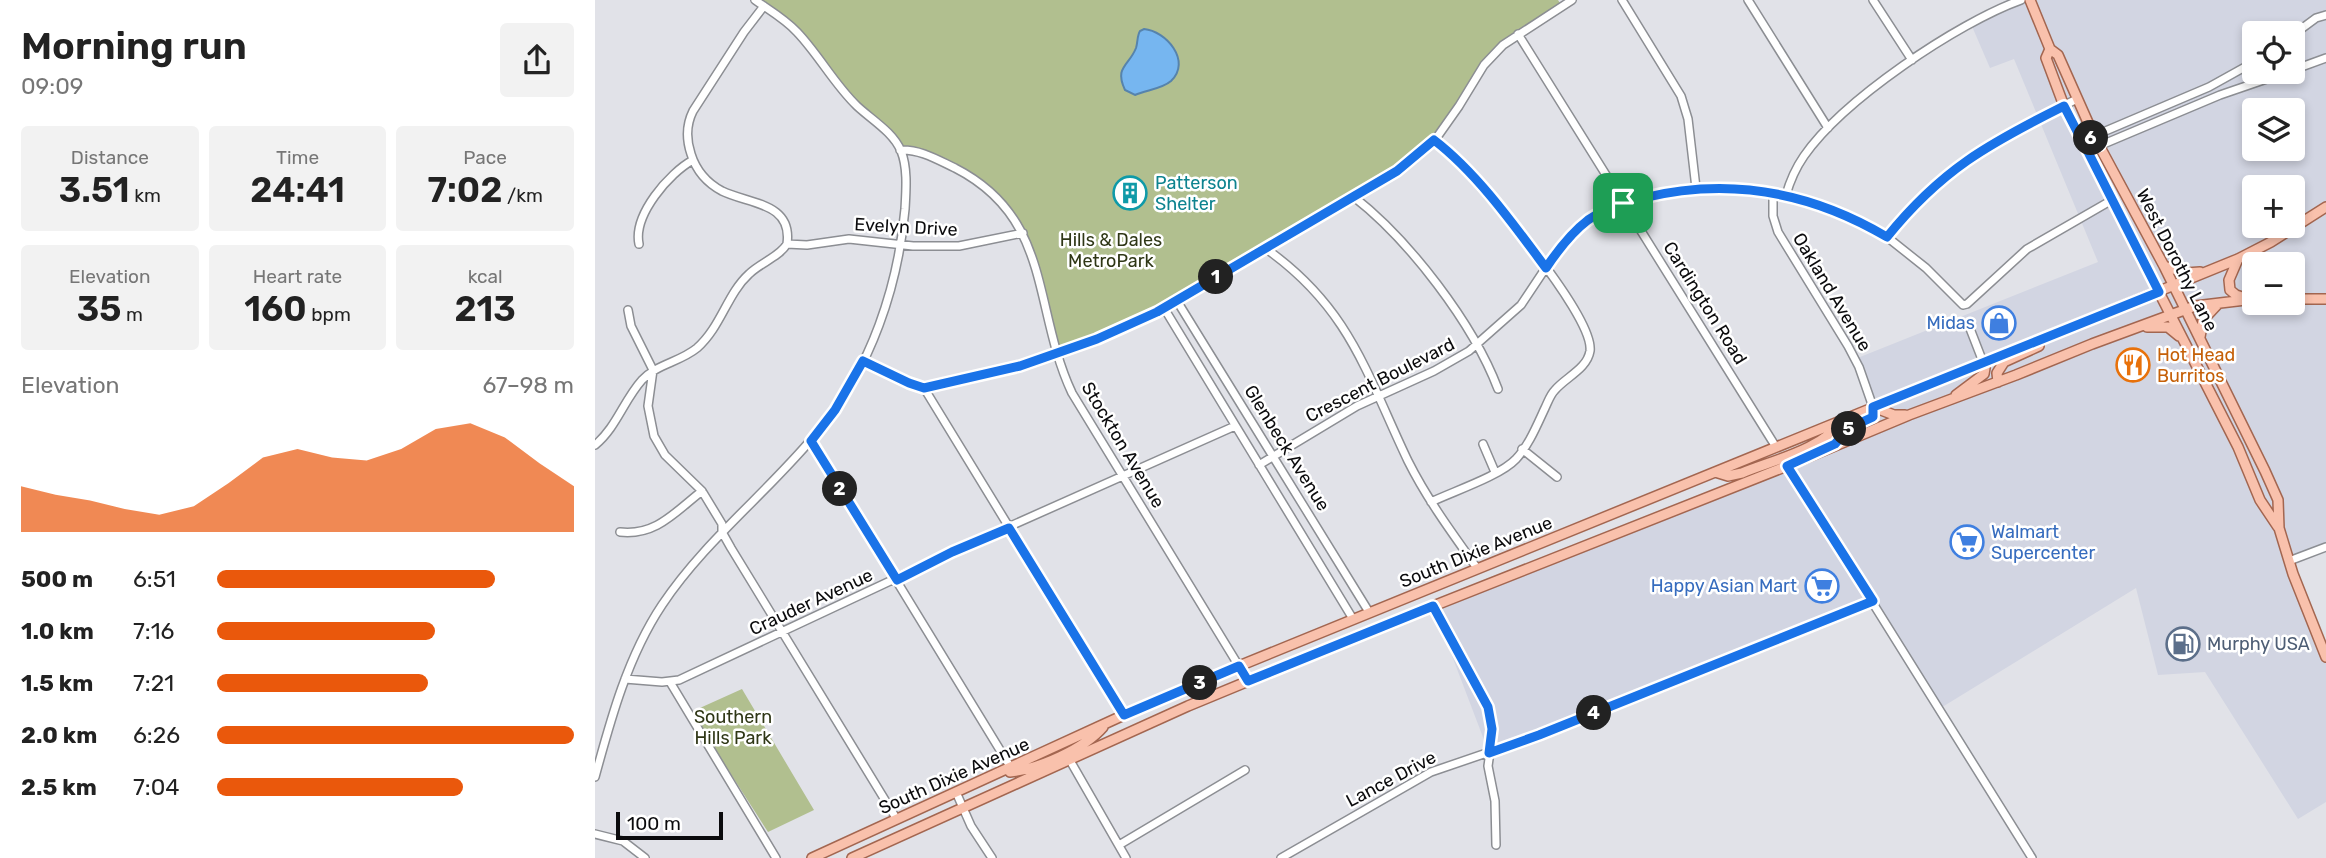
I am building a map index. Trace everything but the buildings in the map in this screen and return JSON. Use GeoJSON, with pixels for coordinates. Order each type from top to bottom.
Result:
{"type":"FeatureCollection","features":[{"type":"Feature","properties":{"kind":"main road","name":"West Dorothy Lane"},"geometry":{"type":"LineString","coordinates":[[2030,0],[2050,49],[2059,55],[2097,140],[2232,400],[2278,500],[2279,528],[2289,561],[2326,657]]}},
{"type":"Feature","properties":{"kind":"main road","name":"West Dorothy Lane"},"geometry":{"type":"LineString","coordinates":[[2050,49],[2046,58],[2064,106],[2238,447],[2260,500],[2279,528]]}},
{"type":"Feature","properties":{"kind":"main road","name":"South Dixie Avenue"},"geometry":{"type":"LineString","coordinates":[[812,858],[1124,715],[1239,666],[2238,259],[2271,242],[2326,207]]}},
{"type":"Feature","properties":{"kind":"main road"},"geometry":{"type":"LineString","coordinates":[[2238,259],[2229,280],[2230,290],[2242,296]]}},
{"type":"Feature","properties":{"kind":"main road"},"geometry":{"type":"LineString","coordinates":[[2164,266],[2186,273],[2209,271]]}},
{"type":"Feature","properties":{"kind":"main road"},"geometry":{"type":"LineString","coordinates":[[2305,299],[2326,299]]}},
{"type":"Feature","properties":{"kind":"main road","name":"South Dixie Avenue"},"geometry":{"type":"LineString","coordinates":[[852,858],[1067,756],[1784,461],[2195,306],[2242,300]]}},
{"type":"Feature","properties":{"kind":"main road"},"geometry":{"type":"LineString","coordinates":[[2200,339],[2203,320],[2211,309],[2221,303]]}},
{"type":"Feature","properties":{"kind":"main road"},"geometry":{"type":"LineString","coordinates":[[2139,328],[2168,327],[2182,340]]}},
{"type":"Feature","properties":{"kind":"main road"},"geometry":{"type":"LineString","coordinates":[[1998,382],[1997,373],[2004,362],[2062,332]]}},
{"type":"Feature","properties":{"kind":"main road"},"geometry":{"type":"LineString","coordinates":[[1949,401],[1984,374],[1983,362]]}},
{"type":"Feature","properties":{"kind":"main road"},"geometry":{"type":"LineString","coordinates":[[1835,444],[1849,428],[1873,417],[1873,407],[1894,415],[1909,415]]}},
{"type":"Feature","properties":{"kind":"main road"},"geometry":{"type":"LineString","coordinates":[[1714,472],[1728,476],[1784,461],[1828,437],[1844,419]]}},
{"type":"Feature","properties":{"kind":"main road"},"geometry":{"type":"LineString","coordinates":[[1007,770],[1027,769],[1067,756],[1091,740],[1107,723]]}},
{"type":"Feature","properties":{"kind":"street"},"geometry":{"type":"LineString","coordinates":[[595,777],[625,679],[649,626],[662,605],[722,532],[811,441],[835,410],[863,361],[885,308],[900,244],[905,200],[904,161],[900,149],[887,132],[838,85],[795,30],[755,0]]}},
{"type":"Feature","properties":{"kind":"street"},"geometry":{"type":"LineString","coordinates":[[863,361],[924,388],[1020,366],[1109,334],[1164,308],[1397,171],[1434,140],[1484,65],[1503,46],[1572,0]]}},
{"type":"Feature","properties":{"kind":"street"},"geometry":{"type":"LineString","coordinates":[[1622,0],[1681,96],[1688,119],[1696,188]]}},
{"type":"Feature","properties":{"kind":"street"},"geometry":{"type":"LineString","coordinates":[[1748,0],[1829,128]]}},
{"type":"Feature","properties":{"kind":"street"},"geometry":{"type":"LineString","coordinates":[[1873,0],[1912,60]]}},
{"type":"Feature","properties":{"kind":"street"},"geometry":{"type":"LineString","coordinates":[[1786,195],[1803,157],[1855,104],[1912,60],[2001,3],[2021,0]]}},
{"type":"Feature","properties":{"kind":"street"},"geometry":{"type":"LineString","coordinates":[[595,445],[607,433],[636,388],[653,370],[685,356],[704,341],[747,275],[787,244],[784,223],[776,212],[762,204],[722,191],[698,171],[689,148],[687,129],[693,111],[764,6]]}},
{"type":"Feature","properties":{"kind":"street"},"geometry":{"type":"LineString","coordinates":[[2305,26],[2326,15]]}},
{"type":"Feature","properties":{"kind":"street","name":"Cardington Road"},"geometry":{"type":"LineString","coordinates":[[1518,34],[1776,447]]}},
{"type":"Feature","properties":{"kind":"street"},"geometry":{"type":"LineString","coordinates":[[2305,66],[2326,58]]}},
{"type":"Feature","properties":{"kind":"street"},"geometry":{"type":"LineString","coordinates":[[2084,146],[2146,113],[2215,84],[2242,69]]}},
{"type":"Feature","properties":{"kind":"street"},"geometry":{"type":"LineString","coordinates":[[2215,84],[2220,96]]}},
{"type":"Feature","properties":{"kind":"street"},"geometry":{"type":"LineString","coordinates":[[2097,140],[2150,124],[2254,84]]}},
{"type":"Feature","properties":{"kind":"street"},"geometry":{"type":"LineString","coordinates":[[1887,237],[1923,196],[1959,164],[2000,138],[2077,99]]}},
{"type":"Feature","properties":{"kind":"street"},"geometry":{"type":"LineString","coordinates":[[2146,113],[2150,124]]}},
{"type":"Feature","properties":{"kind":"street"},"geometry":{"type":"LineString","coordinates":[[1431,502],[1515,460],[1554,391],[1583,366],[1590,354],[1583,325],[1546,268],[1503,212],[1434,140]]}},
{"type":"Feature","properties":{"kind":"street","name":"Stockton Avenue"},"geometry":{"type":"LineString","coordinates":[[900,149],[920,152],[975,178],[1002,201],[1023,233],[1037,273],[1057,353],[1072,393],[1248,681]]}},
{"type":"Feature","properties":{"kind":"street"},"geometry":{"type":"LineString","coordinates":[[639,244],[638,235],[643,220],[662,186],[679,169],[693,160]]}},
{"type":"Feature","properties":{"kind":"street","name":"Crescent Boulevard"},"geometry":{"type":"LineString","coordinates":[[1259,465],[1379,395],[1434,371],[1477,345],[1521,305],[1546,268],[1579,228],[1598,213],[1623,203],[1696,188],[1732,188],[1786,195],[1859,222],[1887,237],[1926,268],[1959,304],[1967,304],[2027,249],[2112,200]]}},
{"type":"Feature","properties":{"kind":"street","name":"Oakland Avenue"},"geometry":{"type":"LineString","coordinates":[[1773,192],[1773,216],[1778,232],[1848,346],[1859,367],[1873,407]]}},
{"type":"Feature","properties":{"kind":"street"},"geometry":{"type":"LineString","coordinates":[[1354,197],[1411,253],[1448,301],[1477,345],[1498,389]]}},
{"type":"Feature","properties":{"kind":"street","name":"Evelyn Drive"},"geometry":{"type":"LineString","coordinates":[[787,244],[807,245],[849,239],[958,246],[1023,233]]}},
{"type":"Feature","properties":{"kind":"street"},"geometry":{"type":"LineString","coordinates":[[1265,248],[1304,281],[1336,316],[1361,356],[1408,461],[1431,502],[1477,568]]}},
{"type":"Feature","properties":{"kind":"street","name":"Glenbeck Avenue"},"geometry":{"type":"LineString","coordinates":[[1177,301],[1369,612]]}},
{"type":"Feature","properties":{"kind":"street","name":"Glenbeck Avenue"},"geometry":{"type":"LineString","coordinates":[[1164,308],[1353,619]]}},
{"type":"Feature","properties":{"kind":"street"},"geometry":{"type":"LineString","coordinates":[[628,310],[631,326],[653,370],[648,406],[654,436],[665,454],[702,491],[722,524],[722,532],[896,818]]}},
{"type":"Feature","properties":{"kind":"street"},"geometry":{"type":"LineString","coordinates":[[1969,326],[1983,362]]}},
{"type":"Feature","properties":{"kind":"street"},"geometry":{"type":"LineString","coordinates":[[924,388],[1124,715]]}},
{"type":"Feature","properties":{"kind":"street","name":"Crauder Avenue"},"geometry":{"type":"LineString","coordinates":[[625,679],[670,682],[715,664],[952,552],[1235,426]]}},
{"type":"Feature","properties":{"kind":"street"},"geometry":{"type":"LineString","coordinates":[[811,441],[897,580],[1007,770]]}},
{"type":"Feature","properties":{"kind":"street"},"geometry":{"type":"LineString","coordinates":[[1483,444],[1495,472]]}},
{"type":"Feature","properties":{"kind":"street"},"geometry":{"type":"LineString","coordinates":[[1523,449],[1557,477]]}},
{"type":"Feature","properties":{"kind":"street"},"geometry":{"type":"LineString","coordinates":[[1784,461],[2032,858]]}},
{"type":"Feature","properties":{"kind":"street"},"geometry":{"type":"LineString","coordinates":[[620,532],[641,532],[654,528],[702,491]]}},
{"type":"Feature","properties":{"kind":"street"},"geometry":{"type":"LineString","coordinates":[[2289,561],[2326,547]]}},
{"type":"Feature","properties":{"kind":"street","name":"Lance Drive"},"geometry":{"type":"LineString","coordinates":[[1281,858],[1416,780],[1442,768],[1539,735],[1873,601]]}},
{"type":"Feature","properties":{"kind":"street"},"geometry":{"type":"LineString","coordinates":[[1433,606],[1488,707],[1492,729],[1488,766],[1495,801],[1496,845]]}},
{"type":"Feature","properties":{"kind":"street"},"geometry":{"type":"LineString","coordinates":[[670,682],[776,858]]}},
{"type":"Feature","properties":{"kind":"street"},"geometry":{"type":"LineString","coordinates":[[1067,756],[1126,858]]}},
{"type":"Feature","properties":{"kind":"street"},"geometry":{"type":"LineString","coordinates":[[1119,845],[1245,770]]}},
{"type":"Feature","properties":{"kind":"street"},"geometry":{"type":"LineString","coordinates":[[956,792],[971,826],[992,858]]}},
{"type":"Feature","properties":{"kind":"street"},"geometry":{"type":"LineString","coordinates":[[595,834],[623,841],[645,858]]}},
{"type":"Feature","properties":{"kind":"shaded area"},"geometry":{"type":"Polygon","coordinates":[[[2023,0],[2326,0],[2326,551],[2289,561],[2326,646],[2326,802],[2298,819],[2205,672],[2158,675],[2136,588],[1939,709],[1872,601],[1489,753],[1433,606],[1882,425],[1855,359],[2098,262],[2014,59],[1990,68],[1971,24],[2023,0]]]}},
{"type":"Feature","properties":{"kind":"green space","name":"Hills & Dales MetroPark"},"geometry":{"type":"Polygon","coordinates":[[[755,0],[1558,0],[1562,6],[1493,55],[1445,127],[1411,161],[1164,308],[1057,353],[1028,244],[1002,201],[949,165],[900,150],[856,105],[803,38],[755,0]]]}},
{"type":"Feature","properties":{"kind":"green space","name":"Southern Hills Park"},"geometry":{"type":"Polygon","coordinates":[[[742,689],[814,810],[768,832],[691,712],[742,689]]]}},
{"type":"Feature","properties":{"kind":"water"},"geometry":{"type":"Polygon","coordinates":[[[1144,29],[1168,41],[1174,48],[1179,65],[1177,73],[1167,84],[1135,95],[1125,90],[1121,76],[1136,48],[1139,33],[1144,29]]]}},
{"type":"Feature","properties":{"kind":"place","name":"Patterson Shelter"},"geometry":{"type":"Point","coordinates":[1130,193]}},
{"type":"Feature","properties":{"kind":"place","name":"Midas"},"geometry":{"type":"Point","coordinates":[1999,323]}},
{"type":"Feature","properties":{"kind":"place","name":"Hot Head Burritos"},"geometry":{"type":"Point","coordinates":[2133,365]}},
{"type":"Feature","properties":{"kind":"place","name":"Walmart Supercenter"},"geometry":{"type":"Point","coordinates":[1967,542]}},
{"type":"Feature","properties":{"kind":"place","name":"Happy Asian Mart"},"geometry":{"type":"Point","coordinates":[1822,586]}},
{"type":"Feature","properties":{"kind":"place","name":"Murphy USA"},"geometry":{"type":"Point","coordinates":[2183,644]}},
{"type":"Feature","properties":{"kind":"route"},"geometry":{"type":"LineString","coordinates":[[2064,106],[2082,141],[2094,136],[2100,145],[2087,150],[2159,292],[1873,407],[1873,417],[1849,428],[1835,444],[1787,466],[1873,601],[1489,753],[1492,729],[1488,707],[1433,606],[1248,681],[1239,666],[1124,715],[1009,528],[952,552],[897,580],[811,441],[835,410],[863,361],[924,388],[1020,366],[1097,339],[1164,308],[1354,197],[1397,171],[1434,140],[1503,212],[1546,268],[1557,251],[1588,220],[1623,203],[1703,187],[1773,192],[1859,222],[1887,237],[1923,196],[1959,164],[2000,138],[2064,106]]}}]}
